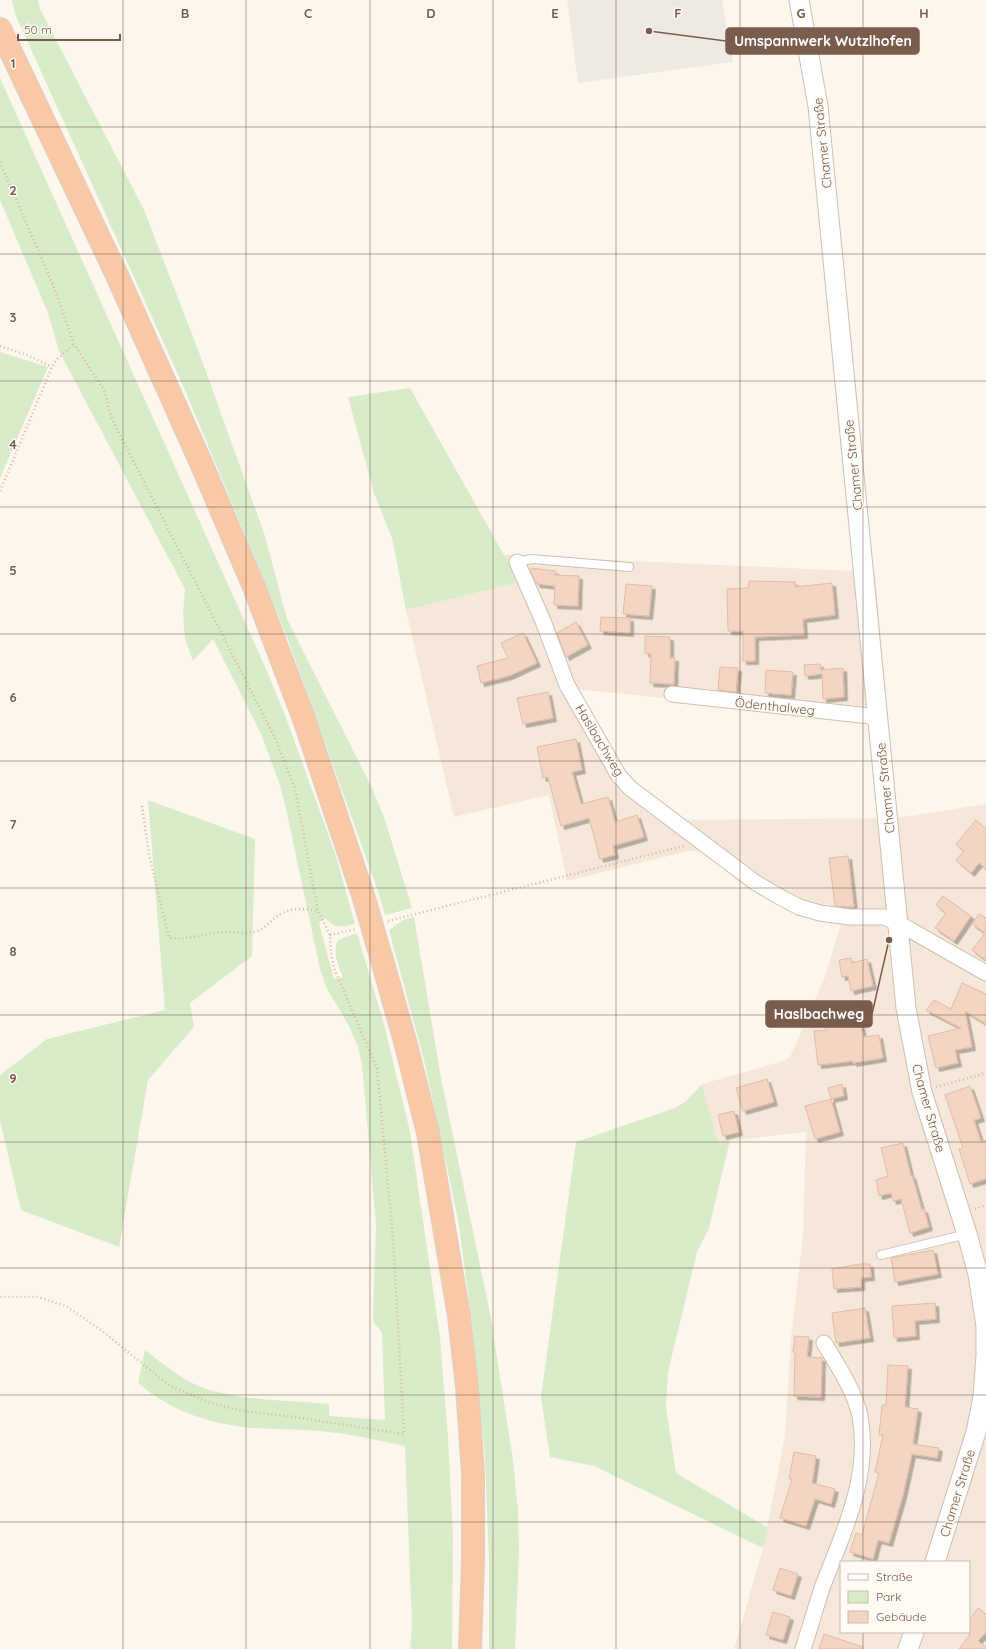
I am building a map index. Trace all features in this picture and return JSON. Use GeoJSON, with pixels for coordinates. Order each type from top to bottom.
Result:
{"type":"FeatureCollection","features":[{"type":"Feature","properties":{"kind":"highway"},"geometry":{"type":"LineString","coordinates":[[0,29],[115,271],[201,463],[254,587],[304,719],[363,895],[384,967],[428,1132],[459,1316],[467,1387],[472,1473],[474,1560],[470,1649]]}},
{"type":"Feature","properties":{"kind":"street","name":"Chamer Straße"},"geometry":{"type":"LineString","coordinates":[[799,0],[818,106],[906,1008],[922,1092],[967,1234],[978,1274],[986,1326],[986,1356],[981,1433],[935,1561]]}},
{"type":"Feature","properties":{"kind":"street","name":"Haslbachweg"},"geometry":{"type":"LineString","coordinates":[[517,562],[543,621],[567,685],[620,776],[630,788],[756,883],[780,898],[799,907],[820,913],[850,917],[884,917],[898,923],[986,973]]}},
{"type":"Feature","properties":{"kind":"street","name":"Ödenthalweg"},"geometry":{"type":"LineString","coordinates":[[672,694],[878,717]]}},
{"type":"Feature","properties":{"kind":"street"},"geometry":{"type":"LineString","coordinates":[[803,1649],[823,1586],[836,1568],[857,1490],[862,1465],[863,1442],[860,1415],[841,1371],[824,1343]]}},
{"type":"Feature","properties":{"kind":"street"},"geometry":{"type":"LineString","coordinates":[[908,1649],[914,1633]]}},
{"type":"Feature","properties":{"kind":"lane"},"geometry":{"type":"LineString","coordinates":[[517,562],[532,559],[629,568]]}},
{"type":"Feature","properties":{"kind":"lane"},"geometry":{"type":"LineString","coordinates":[[882,1254],[967,1234]]}},
{"type":"Feature","properties":{"kind":"path"},"geometry":{"type":"LineString","coordinates":[[0,162],[53,285],[74,344],[104,390],[111,417],[275,738],[296,789],[318,911],[330,936],[331,953],[336,971],[377,1068],[393,1238],[404,1434],[288,1416],[242,1411],[211,1403],[170,1386],[101,1330],[66,1306],[38,1297],[0,1297]]}},
{"type":"Feature","properties":{"kind":"path"},"geometry":{"type":"LineString","coordinates":[[0,491],[52,367],[57,359],[74,344]]}},
{"type":"Feature","properties":{"kind":"path"},"geometry":{"type":"LineString","coordinates":[[0,346],[27,355],[52,367]]}},
{"type":"Feature","properties":{"kind":"path"},"geometry":{"type":"LineString","coordinates":[[142,806],[149,854],[168,938],[183,939],[222,932],[257,931],[276,916],[290,910],[300,908],[318,911]]}},
{"type":"Feature","properties":{"kind":"path"},"geometry":{"type":"LineString","coordinates":[[384,922],[702,842]]}},
{"type":"Feature","properties":{"kind":"path"},"geometry":{"type":"LineString","coordinates":[[330,936],[361,928]]}},
{"type":"Feature","properties":{"kind":"path"},"geometry":{"type":"LineString","coordinates":[[922,1092],[986,1073]]}},
{"type":"Feature","properties":{"kind":"shaded area"},"geometry":{"type":"Polygon","coordinates":[[[567,0],[722,0],[733,62],[578,83],[567,0]]]}},
{"type":"Feature","properties":{"kind":"shaded area"},"geometry":{"type":"Polygon","coordinates":[[[504,555],[875,572],[888,721],[574,689],[621,770],[679,820],[897,818],[986,804],[986,1649],[734,1649],[763,1548],[785,1436],[791,1337],[803,1235],[806,1132],[718,1142],[702,1084],[783,1061],[790,1057],[825,977],[841,923],[705,853],[697,851],[689,851],[567,881],[549,795],[454,817],[406,610],[521,582],[504,555]]]}},
{"type":"Feature","properties":{"kind":"green space"},"geometry":{"type":"Polygon","coordinates":[[[12,0],[38,0],[40,9],[144,210],[200,355],[265,536],[287,619],[371,786],[384,817],[412,908],[385,915],[378,891],[290,645],[265,583],[185,390],[15,14],[12,0]]]}},
{"type":"Feature","properties":{"kind":"green space"},"geometry":{"type":"Polygon","coordinates":[[[0,78],[266,669],[285,715],[336,856],[355,924],[336,926],[325,918],[319,923],[334,979],[343,977],[336,954],[336,945],[338,940],[357,933],[385,1028],[410,1132],[440,1337],[448,1438],[453,1535],[452,1649],[410,1649],[412,1626],[405,1446],[337,1433],[242,1427],[217,1422],[193,1415],[170,1405],[138,1383],[145,1350],[180,1376],[204,1388],[250,1398],[329,1404],[329,1416],[385,1420],[382,1333],[373,1321],[376,1224],[362,1064],[358,1047],[349,1026],[326,987],[320,969],[287,813],[280,785],[262,736],[213,639],[193,661],[185,639],[183,613],[185,589],[59,351],[48,313],[0,200],[0,78]]]}},
{"type":"Feature","properties":{"kind":"green space"},"geometry":{"type":"Polygon","coordinates":[[[0,352],[48,367],[0,478],[0,352]]]}},
{"type":"Feature","properties":{"kind":"green space"},"geometry":{"type":"Polygon","coordinates":[[[410,388],[504,555],[521,582],[406,610],[392,538],[374,493],[348,397],[410,388]]]}},
{"type":"Feature","properties":{"kind":"green space"},"geometry":{"type":"Polygon","coordinates":[[[148,800],[255,839],[252,956],[190,1003],[194,1027],[148,1080],[119,1247],[21,1210],[0,1120],[0,1075],[47,1039],[165,1010],[148,800]]]}},
{"type":"Feature","properties":{"kind":"green space"},"geometry":{"type":"Polygon","coordinates":[[[414,917],[441,1078],[490,1313],[513,1460],[518,1511],[519,1551],[515,1649],[489,1649],[489,1562],[485,1457],[473,1330],[458,1219],[424,1060],[389,930],[403,920],[414,917]]]}},
{"type":"Feature","properties":{"kind":"green space"},"geometry":{"type":"Polygon","coordinates":[[[702,1084],[718,1142],[730,1140],[709,1228],[697,1252],[668,1372],[666,1406],[676,1473],[768,1528],[763,1548],[594,1466],[550,1457],[541,1397],[576,1142],[675,1108],[686,1101],[702,1084]]]}},
{"type":"Feature","properties":{"kind":"building"},"geometry":{"type":"Polygon","coordinates":[[[531,568],[556,571],[555,575],[579,576],[578,606],[554,605],[555,586],[537,584],[531,572],[531,568]]]}},
{"type":"Feature","properties":{"kind":"building"},"geometry":{"type":"Polygon","coordinates":[[[749,581],[795,582],[795,587],[832,583],[835,615],[803,619],[804,635],[755,637],[755,661],[743,661],[743,631],[728,631],[727,589],[748,588],[749,581]]]}},
{"type":"Feature","properties":{"kind":"building"},"geometry":{"type":"Polygon","coordinates":[[[626,584],[652,586],[649,616],[623,614],[626,584]]]}},
{"type":"Feature","properties":{"kind":"building"},"geometry":{"type":"Polygon","coordinates":[[[601,617],[630,618],[630,633],[600,631],[601,617]]]}},
{"type":"Feature","properties":{"kind":"building"},"geometry":{"type":"Polygon","coordinates":[[[576,622],[588,645],[566,657],[557,633],[576,622]]]}},
{"type":"Feature","properties":{"kind":"building"},"geometry":{"type":"Polygon","coordinates":[[[523,633],[537,663],[509,676],[481,683],[477,666],[508,658],[501,643],[523,633]]]}},
{"type":"Feature","properties":{"kind":"building"},"geometry":{"type":"Polygon","coordinates":[[[645,636],[670,637],[670,658],[675,658],[674,684],[650,683],[651,654],[645,653],[645,636]]]}},
{"type":"Feature","properties":{"kind":"building"},"geometry":{"type":"Polygon","coordinates":[[[820,664],[821,670],[843,668],[844,697],[823,699],[822,674],[805,676],[804,665],[820,664]]]}},
{"type":"Feature","properties":{"kind":"building"},"geometry":{"type":"Polygon","coordinates":[[[720,667],[738,668],[736,692],[718,690],[720,667]]]}},
{"type":"Feature","properties":{"kind":"building"},"geometry":{"type":"Polygon","coordinates":[[[766,670],[793,672],[791,695],[765,693],[766,670]]]}},
{"type":"Feature","properties":{"kind":"building"},"geometry":{"type":"Polygon","coordinates":[[[548,692],[553,718],[523,724],[517,698],[548,692]]]}},
{"type":"Feature","properties":{"kind":"building"},"geometry":{"type":"Polygon","coordinates":[[[576,739],[582,770],[572,772],[581,804],[608,797],[615,822],[637,815],[644,837],[613,846],[615,855],[600,859],[589,818],[561,826],[548,777],[543,778],[537,747],[576,739]]]}},
{"type":"Feature","properties":{"kind":"building"},"geometry":{"type":"Polygon","coordinates":[[[976,820],[986,829],[986,869],[979,863],[971,873],[956,860],[964,851],[956,844],[976,820]]]}},
{"type":"Feature","properties":{"kind":"building"},"geometry":{"type":"Polygon","coordinates":[[[848,856],[854,907],[835,906],[829,858],[848,856]]]}},
{"type":"Feature","properties":{"kind":"building"},"geometry":{"type":"Polygon","coordinates":[[[943,896],[971,916],[954,941],[935,928],[946,913],[936,905],[943,896]]]}},
{"type":"Feature","properties":{"kind":"building"},"geometry":{"type":"Polygon","coordinates":[[[979,914],[986,918],[986,960],[972,950],[985,933],[972,924],[979,914]]]}},
{"type":"Feature","properties":{"kind":"building"},"geometry":{"type":"Polygon","coordinates":[[[851,958],[852,963],[867,959],[873,986],[851,991],[848,976],[842,977],[839,960],[851,958]]]}},
{"type":"Feature","properties":{"kind":"building"},"geometry":{"type":"Polygon","coordinates":[[[962,983],[986,994],[986,1024],[965,1011],[972,1047],[955,1050],[958,1063],[936,1068],[928,1036],[961,1028],[926,1010],[934,1000],[951,1009],[962,983]]]}},
{"type":"Feature","properties":{"kind":"building"},"geometry":{"type":"Polygon","coordinates":[[[858,1014],[864,1037],[879,1035],[883,1058],[853,1063],[853,1061],[818,1065],[814,1031],[826,1030],[825,1021],[858,1014]]]}},
{"type":"Feature","properties":{"kind":"building"},"geometry":{"type":"Polygon","coordinates":[[[767,1079],[774,1102],[743,1111],[736,1088],[767,1079]]]}},
{"type":"Feature","properties":{"kind":"building"},"geometry":{"type":"Polygon","coordinates":[[[842,1084],[844,1096],[831,1099],[828,1088],[842,1084]]]}},
{"type":"Feature","properties":{"kind":"building"},"geometry":{"type":"Polygon","coordinates":[[[970,1086],[981,1118],[974,1120],[981,1142],[986,1140],[986,1179],[970,1184],[959,1149],[963,1148],[945,1095],[970,1086]]]}},
{"type":"Feature","properties":{"kind":"building"},"geometry":{"type":"Polygon","coordinates":[[[831,1099],[840,1132],[815,1139],[805,1106],[831,1099]]]}},
{"type":"Feature","properties":{"kind":"building"},"geometry":{"type":"Polygon","coordinates":[[[734,1111],[739,1132],[723,1136],[718,1115],[734,1111]]]}},
{"type":"Feature","properties":{"kind":"building"},"geometry":{"type":"Polygon","coordinates":[[[903,1143],[911,1176],[912,1175],[922,1210],[924,1209],[929,1227],[910,1233],[901,1199],[893,1201],[891,1193],[879,1196],[876,1180],[888,1176],[881,1148],[903,1143]]]}},
{"type":"Feature","properties":{"kind":"building"},"geometry":{"type":"Polygon","coordinates":[[[933,1250],[938,1274],[895,1282],[891,1258],[933,1250]]]}},
{"type":"Feature","properties":{"kind":"building"},"geometry":{"type":"Polygon","coordinates":[[[860,1264],[870,1264],[871,1277],[861,1278],[861,1287],[834,1289],[832,1269],[860,1264]]]}},
{"type":"Feature","properties":{"kind":"building"},"geometry":{"type":"Polygon","coordinates":[[[935,1303],[936,1319],[915,1321],[916,1336],[894,1338],[892,1306],[935,1303]]]}},
{"type":"Feature","properties":{"kind":"building"},"geometry":{"type":"Polygon","coordinates":[[[865,1308],[870,1338],[836,1343],[832,1313],[865,1308]]]}},
{"type":"Feature","properties":{"kind":"building"},"geometry":{"type":"Polygon","coordinates":[[[795,1336],[809,1337],[807,1357],[822,1358],[821,1397],[794,1396],[795,1353],[793,1352],[795,1336]]]}},
{"type":"Feature","properties":{"kind":"building"},"geometry":{"type":"Polygon","coordinates":[[[888,1365],[908,1366],[905,1407],[918,1409],[913,1444],[939,1448],[937,1458],[912,1454],[903,1495],[889,1543],[878,1540],[873,1559],[850,1552],[856,1533],[862,1535],[879,1473],[875,1472],[883,1435],[879,1435],[882,1405],[886,1405],[888,1365]]]}},
{"type":"Feature","properties":{"kind":"building"},"geometry":{"type":"Polygon","coordinates":[[[794,1452],[816,1456],[812,1483],[835,1489],[831,1504],[815,1499],[806,1526],[780,1518],[792,1479],[789,1479],[794,1452]]]}},
{"type":"Feature","properties":{"kind":"building"},"geometry":{"type":"Polygon","coordinates":[[[780,1568],[798,1574],[791,1596],[773,1590],[780,1568]]]}},
{"type":"Feature","properties":{"kind":"building"},"geometry":{"type":"Polygon","coordinates":[[[978,1608],[986,1614],[986,1632],[978,1641],[986,1647],[986,1649],[959,1649],[970,1635],[970,1619],[978,1608]]]}},
{"type":"Feature","properties":{"kind":"building"},"geometry":{"type":"Polygon","coordinates":[[[773,1612],[790,1617],[783,1640],[766,1635],[773,1612]]]}},
{"type":"Feature","properties":{"kind":"building"},"geometry":{"type":"Polygon","coordinates":[[[824,1634],[863,1647],[862,1649],[819,1649],[824,1634]]]}},
{"type":"Feature","properties":{"kind":"place","name":"Umspannwerk Wutzlhofen"},"geometry":{"type":"Point","coordinates":[649,31]}},
{"type":"Feature","properties":{"kind":"place","name":"Haslbachweg"},"geometry":{"type":"Point","coordinates":[889,940]}}]}
